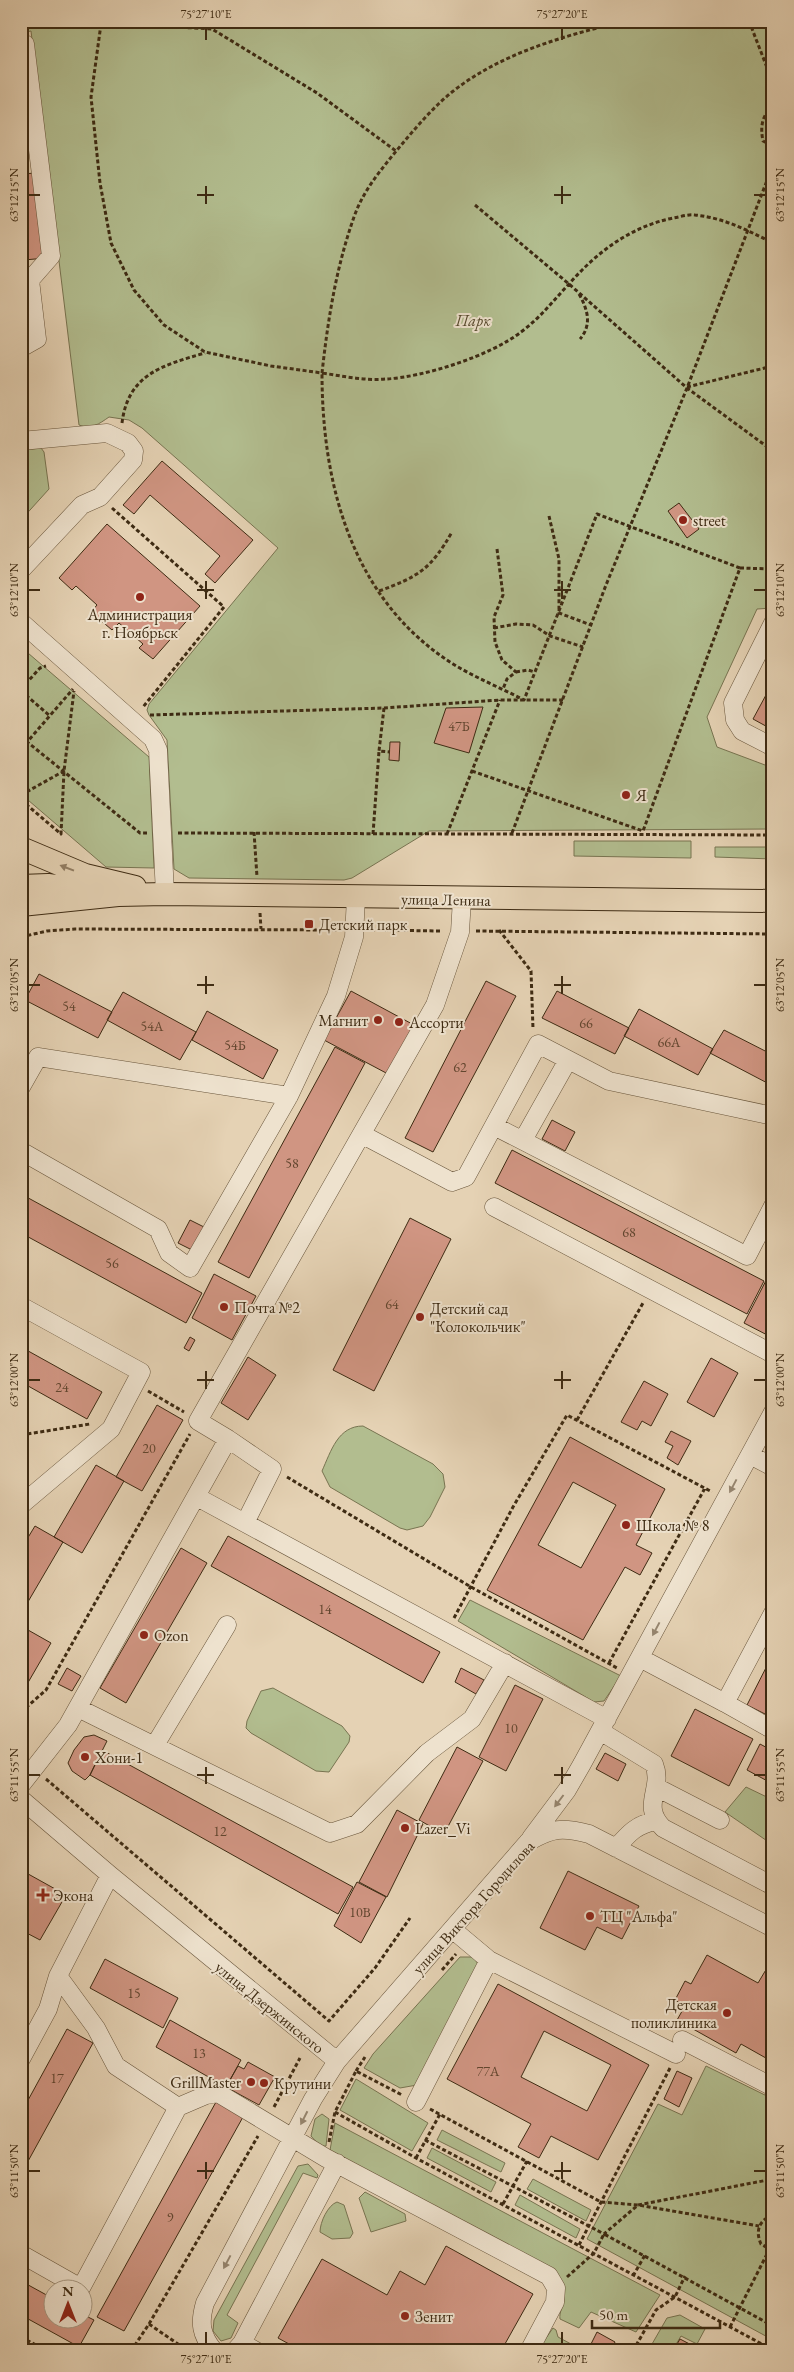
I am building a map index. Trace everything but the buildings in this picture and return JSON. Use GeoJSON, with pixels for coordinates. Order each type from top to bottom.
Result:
{"type":"FeatureCollection","features":[{"type":"Feature","properties":{"kind":"main road"},"geometry":{"type":"LineString","coordinates":[[21,848],[85,875],[165,894]]}},
{"type":"Feature","properties":{"kind":"main road"},"geometry":{"type":"LineString","coordinates":[[21,877],[48,885]]}},
{"type":"Feature","properties":{"kind":"main road","name":"улица Ленина"},"geometry":{"type":"LineString","coordinates":[[21,886],[48,885],[118,895]]}},
{"type":"Feature","properties":{"kind":"main road","name":"улица Ленина"},"geometry":{"type":"LineString","coordinates":[[21,905],[118,895],[165,894],[462,899],[773,901]]}},
{"type":"Feature","properties":{"kind":"street"},"geometry":{"type":"LineString","coordinates":[[21,44],[25,44],[51,256],[30,280],[37,339],[21,348]]}},
{"type":"Feature","properties":{"kind":"street"},"geometry":{"type":"LineString","coordinates":[[21,441],[107,433],[120,437],[134,451],[133,460],[100,497],[82,504],[21,570]]}},
{"type":"Feature","properties":{"kind":"street"},"geometry":{"type":"LineString","coordinates":[[21,622],[133,719],[153,739],[158,750],[165,894]]}},
{"type":"Feature","properties":{"kind":"street"},"geometry":{"type":"LineString","coordinates":[[773,623],[733,703],[735,720],[742,731],[773,748]]}},
{"type":"Feature","properties":{"kind":"street"},"geometry":{"type":"LineString","coordinates":[[21,1151],[158,1229],[169,1253],[190,1268],[309,1058],[336,996],[352,966],[356,897]]}},
{"type":"Feature","properties":{"kind":"street"},"geometry":{"type":"LineString","coordinates":[[245,1523],[272,1469],[198,1421],[231,1359],[363,1135],[435,1005],[437,988],[460,932],[462,899]]}},
{"type":"Feature","properties":{"kind":"street"},"geometry":{"type":"LineString","coordinates":[[363,1135],[452,1182],[466,1177],[538,1044],[609,1081],[773,1116]]}},
{"type":"Feature","properties":{"kind":"street"},"geometry":{"type":"LineString","coordinates":[[21,1087],[38,1057],[288,1096]]}},
{"type":"Feature","properties":{"kind":"street"},"geometry":{"type":"LineString","coordinates":[[523,1140],[568,1060]]}},
{"type":"Feature","properties":{"kind":"street"},"geometry":{"type":"LineString","coordinates":[[494,1126],[748,1256],[773,1206]]}},
{"type":"Feature","properties":{"kind":"street"},"geometry":{"type":"LineString","coordinates":[[494,1207],[773,1354]]}},
{"type":"Feature","properties":{"kind":"street"},"geometry":{"type":"LineString","coordinates":[[21,1306],[141,1372],[111,1429],[21,1505]]}},
{"type":"Feature","properties":{"kind":"street"},"geometry":{"type":"LineString","coordinates":[[528,1842],[567,1790],[773,1412]]}},
{"type":"Feature","properties":{"kind":"street"},"geometry":{"type":"LineString","coordinates":[[21,1785],[68,1725],[228,1439]]}},
{"type":"Feature","properties":{"kind":"street"},"geometry":{"type":"LineString","coordinates":[[750,1455],[773,1467]]}},
{"type":"Feature","properties":{"kind":"street"},"geometry":{"type":"LineString","coordinates":[[197,1497],[505,1663],[604,1725],[654,1764],[658,1776],[652,1801],[656,1821],[663,1828],[773,1886]]}},
{"type":"Feature","properties":{"kind":"street"},"geometry":{"type":"LineString","coordinates":[[725,1703],[773,1613]]}},
{"type":"Feature","properties":{"kind":"street"},"geometry":{"type":"LineString","coordinates":[[155,1745],[227,1625]]}},
{"type":"Feature","properties":{"kind":"street"},"geometry":{"type":"LineString","coordinates":[[640,1658],[773,1730]]}},
{"type":"Feature","properties":{"kind":"street"},"geometry":{"type":"LineString","coordinates":[[78,1708],[330,1834],[357,1824],[427,1753],[472,1718],[505,1663]]}},
{"type":"Feature","properties":{"kind":"street"},"geometry":{"type":"LineString","coordinates":[[656,1787],[720,1820]]}},
{"type":"Feature","properties":{"kind":"street","name":"улица Дзержинского"},"geometry":{"type":"LineString","coordinates":[[21,1799],[110,1875],[337,2061],[314,2099],[205,2303],[201,2315],[201,2329],[205,2341],[214,2351]]}},
{"type":"Feature","properties":{"kind":"street"},"geometry":{"type":"LineString","coordinates":[[616,1848],[633,1828],[642,1823],[656,1821]]}},
{"type":"Feature","properties":{"kind":"street","name":"улица Виктора Городилова"},"geometry":{"type":"LineString","coordinates":[[337,2061],[528,1842],[546,1831],[567,1828],[589,1834],[773,1928]]}},
{"type":"Feature","properties":{"kind":"street"},"geometry":{"type":"LineString","coordinates":[[21,2059],[48,2009],[58,1976],[110,1875]]}},
{"type":"Feature","properties":{"kind":"street"},"geometry":{"type":"LineString","coordinates":[[452,1929],[488,1960],[679,2047],[773,2087]]}},
{"type":"Feature","properties":{"kind":"street"},"geometry":{"type":"LineString","coordinates":[[416,2102],[488,1960]]}},
{"type":"Feature","properties":{"kind":"street"},"geometry":{"type":"LineString","coordinates":[[58,1976],[96,2028],[116,2066],[178,2107]]}},
{"type":"Feature","properties":{"kind":"street"},"geometry":{"type":"LineString","coordinates":[[21,2254],[81,2288],[178,2107],[206,2095],[218,2093],[332,2160],[549,2276],[556,2288],[555,2302],[529,2351]]}},
{"type":"Feature","properties":{"kind":"street"},"geometry":{"type":"LineString","coordinates":[[244,2348],[332,2160]]}},
{"type":"Feature","properties":{"kind":"path"},"geometry":{"type":"LineString","coordinates":[[72,21],[212,29],[317,93],[396,152]]}},
{"type":"Feature","properties":{"kind":"path"},"geometry":{"type":"LineString","coordinates":[[524,700],[454,664],[429,646],[379,591],[368,576],[352,547],[340,514],[324,440],[322,372],[329,308],[354,216],[366,192],[411,133],[451,93],[481,72],[535,46],[626,21]]}},
{"type":"Feature","properties":{"kind":"path"},"geometry":{"type":"LineString","coordinates":[[749,21],[773,83]]}},
{"type":"Feature","properties":{"kind":"path"},"geometry":{"type":"LineString","coordinates":[[101,24],[91,96],[100,183],[111,243],[134,290],[158,318],[182,338],[205,352],[271,366],[385,379],[442,367],[479,355],[526,329],[539,318],[569,284],[608,246],[633,231],[655,222],[692,214],[724,220],[773,243]]}},
{"type":"Feature","properties":{"kind":"path"},"geometry":{"type":"LineString","coordinates":[[773,105],[765,113],[761,131],[763,141],[773,146]]}},
{"type":"Feature","properties":{"kind":"path"},"geometry":{"type":"LineString","coordinates":[[512,833],[629,527],[687,388],[773,165]]}},
{"type":"Feature","properties":{"kind":"path"},"geometry":{"type":"LineString","coordinates":[[474,205],[569,284],[687,388],[773,451]]}},
{"type":"Feature","properties":{"kind":"path"},"geometry":{"type":"LineString","coordinates":[[577,291],[585,305],[588,318],[586,332],[580,339]]}},
{"type":"Feature","properties":{"kind":"path"},"geometry":{"type":"LineString","coordinates":[[120,437],[124,405],[131,390],[160,368],[205,352]]}},
{"type":"Feature","properties":{"kind":"path"},"geometry":{"type":"LineString","coordinates":[[687,388],[773,366]]}},
{"type":"Feature","properties":{"kind":"path"},"geometry":{"type":"LineString","coordinates":[[100,497],[224,607],[133,719]]}},
{"type":"Feature","properties":{"kind":"path"},"geometry":{"type":"LineString","coordinates":[[524,700],[597,514],[740,568],[773,569]]}},
{"type":"Feature","properties":{"kind":"path"},"geometry":{"type":"LineString","coordinates":[[549,516],[559,559],[558,613]]}},
{"type":"Feature","properties":{"kind":"path"},"geometry":{"type":"LineString","coordinates":[[379,591],[402,582],[424,570],[439,554],[452,532]]}},
{"type":"Feature","properties":{"kind":"path"},"geometry":{"type":"LineString","coordinates":[[497,549],[503,595],[496,609],[494,628],[497,650],[502,660],[516,672]]}},
{"type":"Feature","properties":{"kind":"path"},"geometry":{"type":"LineString","coordinates":[[472,771],[643,831],[740,568]]}},
{"type":"Feature","properties":{"kind":"path"},"geometry":{"type":"LineString","coordinates":[[558,613],[591,625]]}},
{"type":"Feature","properties":{"kind":"path"},"geometry":{"type":"LineString","coordinates":[[494,628],[523,624],[540,628],[550,636],[583,647]]}},
{"type":"Feature","properties":{"kind":"path"},"geometry":{"type":"LineString","coordinates":[[50,716],[21,690],[40,668],[62,658]]}},
{"type":"Feature","properties":{"kind":"path"},"geometry":{"type":"LineString","coordinates":[[502,689],[507,679],[516,672],[528,670],[535,672]]}},
{"type":"Feature","properties":{"kind":"path"},"geometry":{"type":"LineString","coordinates":[[21,800],[61,834],[64,771],[78,671]]}},
{"type":"Feature","properties":{"kind":"path"},"geometry":{"type":"LineString","coordinates":[[21,749],[74,689]]}},
{"type":"Feature","properties":{"kind":"path"},"geometry":{"type":"LineString","coordinates":[[133,719],[153,714],[384,708],[500,700],[563,700]]}},
{"type":"Feature","properties":{"kind":"path"},"geometry":{"type":"LineString","coordinates":[[447,834],[500,700]]}},
{"type":"Feature","properties":{"kind":"path"},"geometry":{"type":"LineString","coordinates":[[373,834],[384,708]]}},
{"type":"Feature","properties":{"kind":"path"},"geometry":{"type":"LineString","coordinates":[[21,737],[140,833],[773,835]]}},
{"type":"Feature","properties":{"kind":"path"},"geometry":{"type":"LineString","coordinates":[[379,752],[390,752]]}},
{"type":"Feature","properties":{"kind":"path"},"geometry":{"type":"LineString","coordinates":[[21,795],[64,771]]}},
{"type":"Feature","properties":{"kind":"path"},"geometry":{"type":"LineString","coordinates":[[21,937],[47,931],[74,929],[460,932],[499,930],[773,934]]}},
{"type":"Feature","properties":{"kind":"path"},"geometry":{"type":"LineString","coordinates":[[499,930],[531,970],[531,1024],[538,1044]]}},
{"type":"Feature","properties":{"kind":"path"},"geometry":{"type":"LineString","coordinates":[[577,1420],[651,1290]]}},
{"type":"Feature","properties":{"kind":"path"},"geometry":{"type":"LineString","coordinates":[[21,1712],[46,1690],[198,1421],[135,1383]]}},
{"type":"Feature","properties":{"kind":"path"},"geometry":{"type":"LineString","coordinates":[[446,1632],[472,1587],[513,1507],[567,1415],[726,1499]]}},
{"type":"Feature","properties":{"kind":"path"},"geometry":{"type":"LineString","coordinates":[[21,1435],[117,1418]]}},
{"type":"Feature","properties":{"kind":"path"},"geometry":{"type":"LineString","coordinates":[[272,1469],[472,1587],[631,1675]]}},
{"type":"Feature","properties":{"kind":"path"},"geometry":{"type":"LineString","coordinates":[[609,1663],[706,1488]]}},
{"type":"Feature","properties":{"kind":"path"},"geometry":{"type":"LineString","coordinates":[[34,1768],[329,2021],[375,1968],[410,1918]]}},
{"type":"Feature","properties":{"kind":"path"},"geometry":{"type":"LineString","coordinates":[[579,2245],[679,2047]]}},
{"type":"Feature","properties":{"kind":"path"},"geometry":{"type":"LineString","coordinates":[[130,2351],[149,2324],[266,2121],[300,2058]]}},
{"type":"Feature","properties":{"kind":"path"},"geometry":{"type":"LineString","coordinates":[[332,2160],[334,2112],[356,2071],[440,2114],[602,2202],[638,2205],[759,2226]]}},
{"type":"Feature","properties":{"kind":"path"},"geometry":{"type":"LineString","coordinates":[[334,2112],[416,2158],[594,2252],[633,2276],[773,2350]]}},
{"type":"Feature","properties":{"kind":"path"},"geometry":{"type":"LineString","coordinates":[[416,2158],[440,2114]]}},
{"type":"Feature","properties":{"kind":"path"},"geometry":{"type":"LineString","coordinates":[[426,2140],[685,2276],[773,2326]]}},
{"type":"Feature","properties":{"kind":"path"},"geometry":{"type":"LineString","coordinates":[[503,2204],[527,2161]]}},
{"type":"Feature","properties":{"kind":"path"},"geometry":{"type":"LineString","coordinates":[[556,2288],[594,2252],[604,2234],[638,2205],[773,2179]]}},
{"type":"Feature","properties":{"kind":"path"},"geometry":{"type":"LineString","coordinates":[[730,2327],[771,2250],[761,2244],[758,2238],[759,2226],[766,2218],[773,2215]]}},
{"type":"Feature","properties":{"kind":"path"},"geometry":{"type":"LineString","coordinates":[[633,2276],[645,2255]]}},
{"type":"Feature","properties":{"kind":"path"},"geometry":{"type":"LineString","coordinates":[[633,2351],[656,2310],[674,2297],[685,2276]]}},
{"type":"Feature","properties":{"kind":"path"},"geometry":{"type":"LineString","coordinates":[[149,2324],[171,2337],[188,2351]]}},
{"type":"Feature","properties":{"kind":"path"},"geometry":{"type":"LineString","coordinates":[[21,2337],[47,2351]]}},
{"type":"Feature","properties":{"kind":"green space","name":"Парк"},"geometry":{"type":"Polygon","coordinates":[[[21,21],[773,21],[773,608],[757,609],[707,717],[717,747],[773,768],[773,829],[429,831],[352,878],[344,880],[189,878],[174,869],[167,740],[147,710],[149,704],[278,548],[142,428],[129,420],[109,417],[91,427],[79,425],[31,31],[21,33],[21,21]]]}},
{"type":"Feature","properties":{"kind":"green space"},"geometry":{"type":"Polygon","coordinates":[[[41,448],[44,452],[49,489],[21,520],[21,450],[41,448]]]}},
{"type":"Feature","properties":{"kind":"green space"},"geometry":{"type":"Polygon","coordinates":[[[21,647],[149,757],[154,868],[106,867],[21,794],[21,647]]]}},
{"type":"Feature","properties":{"kind":"green space"},"geometry":{"type":"Polygon","coordinates":[[[574,841],[691,841],[691,858],[574,856],[574,841]]]}},
{"type":"Feature","properties":{"kind":"green space"},"geometry":{"type":"Polygon","coordinates":[[[715,847],[773,847],[773,859],[715,857],[715,847]]]}},
{"type":"Feature","properties":{"kind":"green space"},"geometry":{"type":"Polygon","coordinates":[[[363,1426],[433,1464],[443,1474],[445,1487],[430,1517],[423,1526],[407,1530],[400,1528],[330,1487],[322,1471],[332,1448],[347,1430],[363,1426]]]}},
{"type":"Feature","properties":{"kind":"green space"},"geometry":{"type":"Polygon","coordinates":[[[470,1600],[621,1676],[604,1701],[594,1702],[458,1621],[470,1600]]]}},
{"type":"Feature","properties":{"kind":"green space"},"geometry":{"type":"Polygon","coordinates":[[[273,1688],[342,1726],[350,1736],[349,1742],[329,1772],[316,1771],[251,1733],[246,1728],[247,1721],[261,1691],[273,1688]]]}},
{"type":"Feature","properties":{"kind":"green space"},"geometry":{"type":"Polygon","coordinates":[[[746,1787],[773,1800],[773,1845],[725,1812],[746,1787]]]}},
{"type":"Feature","properties":{"kind":"green space"},"geometry":{"type":"Polygon","coordinates":[[[460,1957],[473,1957],[481,1968],[417,2085],[400,2088],[364,2068],[373,2054],[460,1957]]]}},
{"type":"Feature","properties":{"kind":"green space"},"geometry":{"type":"Polygon","coordinates":[[[706,2066],[773,2099],[773,2340],[587,2239],[658,2104],[682,2115],[706,2066]]]}},
{"type":"Feature","properties":{"kind":"green space"},"geometry":{"type":"Polygon","coordinates":[[[356,2079],[428,2123],[412,2151],[340,2110],[356,2079]]]}},
{"type":"Feature","properties":{"kind":"green space"},"geometry":{"type":"Polygon","coordinates":[[[322,2114],[329,2119],[326,2146],[320,2146],[311,2136],[315,2119],[322,2114]]]}},
{"type":"Feature","properties":{"kind":"green space"},"geometry":{"type":"Polygon","coordinates":[[[335,2123],[660,2295],[636,2332],[591,2312],[579,2328],[560,2319],[564,2293],[555,2273],[330,2150],[335,2123]]]}},
{"type":"Feature","properties":{"kind":"green space"},"geometry":{"type":"Polygon","coordinates":[[[442,2130],[505,2163],[501,2172],[437,2140],[442,2130]]]}},
{"type":"Feature","properties":{"kind":"green space"},"geometry":{"type":"Polygon","coordinates":[[[432,2148],[496,2182],[491,2192],[427,2158],[432,2148]]]}},
{"type":"Feature","properties":{"kind":"green space"},"geometry":{"type":"Polygon","coordinates":[[[308,2164],[318,2175],[317,2178],[303,2173],[227,2315],[238,2323],[231,2338],[221,2341],[213,2331],[214,2320],[298,2166],[308,2164]]]}},
{"type":"Feature","properties":{"kind":"green space"},"geometry":{"type":"Polygon","coordinates":[[[533,2179],[591,2210],[586,2221],[527,2189],[533,2179]]]}},
{"type":"Feature","properties":{"kind":"green space"},"geometry":{"type":"Polygon","coordinates":[[[365,2192],[405,2214],[406,2221],[371,2232],[359,2198],[365,2192]]]}},
{"type":"Feature","properties":{"kind":"green space"},"geometry":{"type":"Polygon","coordinates":[[[520,2195],[580,2229],[576,2238],[515,2205],[520,2195]]]}},
{"type":"Feature","properties":{"kind":"green space"},"geometry":{"type":"Polygon","coordinates":[[[337,2202],[344,2205],[353,2233],[350,2238],[332,2239],[320,2232],[325,2214],[337,2202]]]}},
{"type":"Feature","properties":{"kind":"green space"},"geometry":{"type":"Polygon","coordinates":[[[680,2315],[705,2329],[697,2344],[681,2336],[672,2351],[648,2351],[667,2318],[680,2315]]]}},
{"type":"Feature","properties":{"kind":"green space"},"geometry":{"type":"Polygon","coordinates":[[[553,2328],[556,2330],[558,2337],[584,2351],[537,2351],[553,2328]]]}},
{"type":"Feature","properties":{"kind":"place","name":"street"},"geometry":{"type":"Point","coordinates":[683,520]}},
{"type":"Feature","properties":{"kind":"place","name":"Администрация г. Ноябрьск"},"geometry":{"type":"Point","coordinates":[140,597]}},
{"type":"Feature","properties":{"kind":"place","name":"Я"},"geometry":{"type":"Point","coordinates":[626,795]}},
{"type":"Feature","properties":{"kind":"place","name":"Детский парк"},"geometry":{"type":"Point","coordinates":[309,924]}},
{"type":"Feature","properties":{"kind":"place","name":"Магнит"},"geometry":{"type":"Point","coordinates":[378,1020]}},
{"type":"Feature","properties":{"kind":"place","name":"Ассорти"},"geometry":{"type":"Point","coordinates":[399,1022]}},
{"type":"Feature","properties":{"kind":"place","name":"Почта №2"},"geometry":{"type":"Point","coordinates":[224,1307]}},
{"type":"Feature","properties":{"kind":"place","name":"Детский сад \"Колокольчик\""},"geometry":{"type":"Point","coordinates":[420,1317]}},
{"type":"Feature","properties":{"kind":"place","name":"Школа № 8"},"geometry":{"type":"Point","coordinates":[626,1525]}},
{"type":"Feature","properties":{"kind":"place","name":"Ozon"},"geometry":{"type":"Point","coordinates":[144,1635]}},
{"type":"Feature","properties":{"kind":"place","name":"Хони-1"},"geometry":{"type":"Point","coordinates":[85,1757]}},
{"type":"Feature","properties":{"kind":"place","name":"Lazer_Vi"},"geometry":{"type":"Point","coordinates":[405,1828]}},
{"type":"Feature","properties":{"kind":"place","name":"Экона"},"geometry":{"type":"Point","coordinates":[43,1895]}},
{"type":"Feature","properties":{"kind":"place","name":"ТЦ \"Альфа\""},"geometry":{"type":"Point","coordinates":[590,1916]}},
{"type":"Feature","properties":{"kind":"place","name":"Детская поликлиника"},"geometry":{"type":"Point","coordinates":[727,2013]}},
{"type":"Feature","properties":{"kind":"place","name":"GrillMaster"},"geometry":{"type":"Point","coordinates":[251,2082]}},
{"type":"Feature","properties":{"kind":"place","name":"Крутини"},"geometry":{"type":"Point","coordinates":[264,2083]}},
{"type":"Feature","properties":{"kind":"place","name":"Зенит"},"geometry":{"type":"Point","coordinates":[405,2316]}}]}
